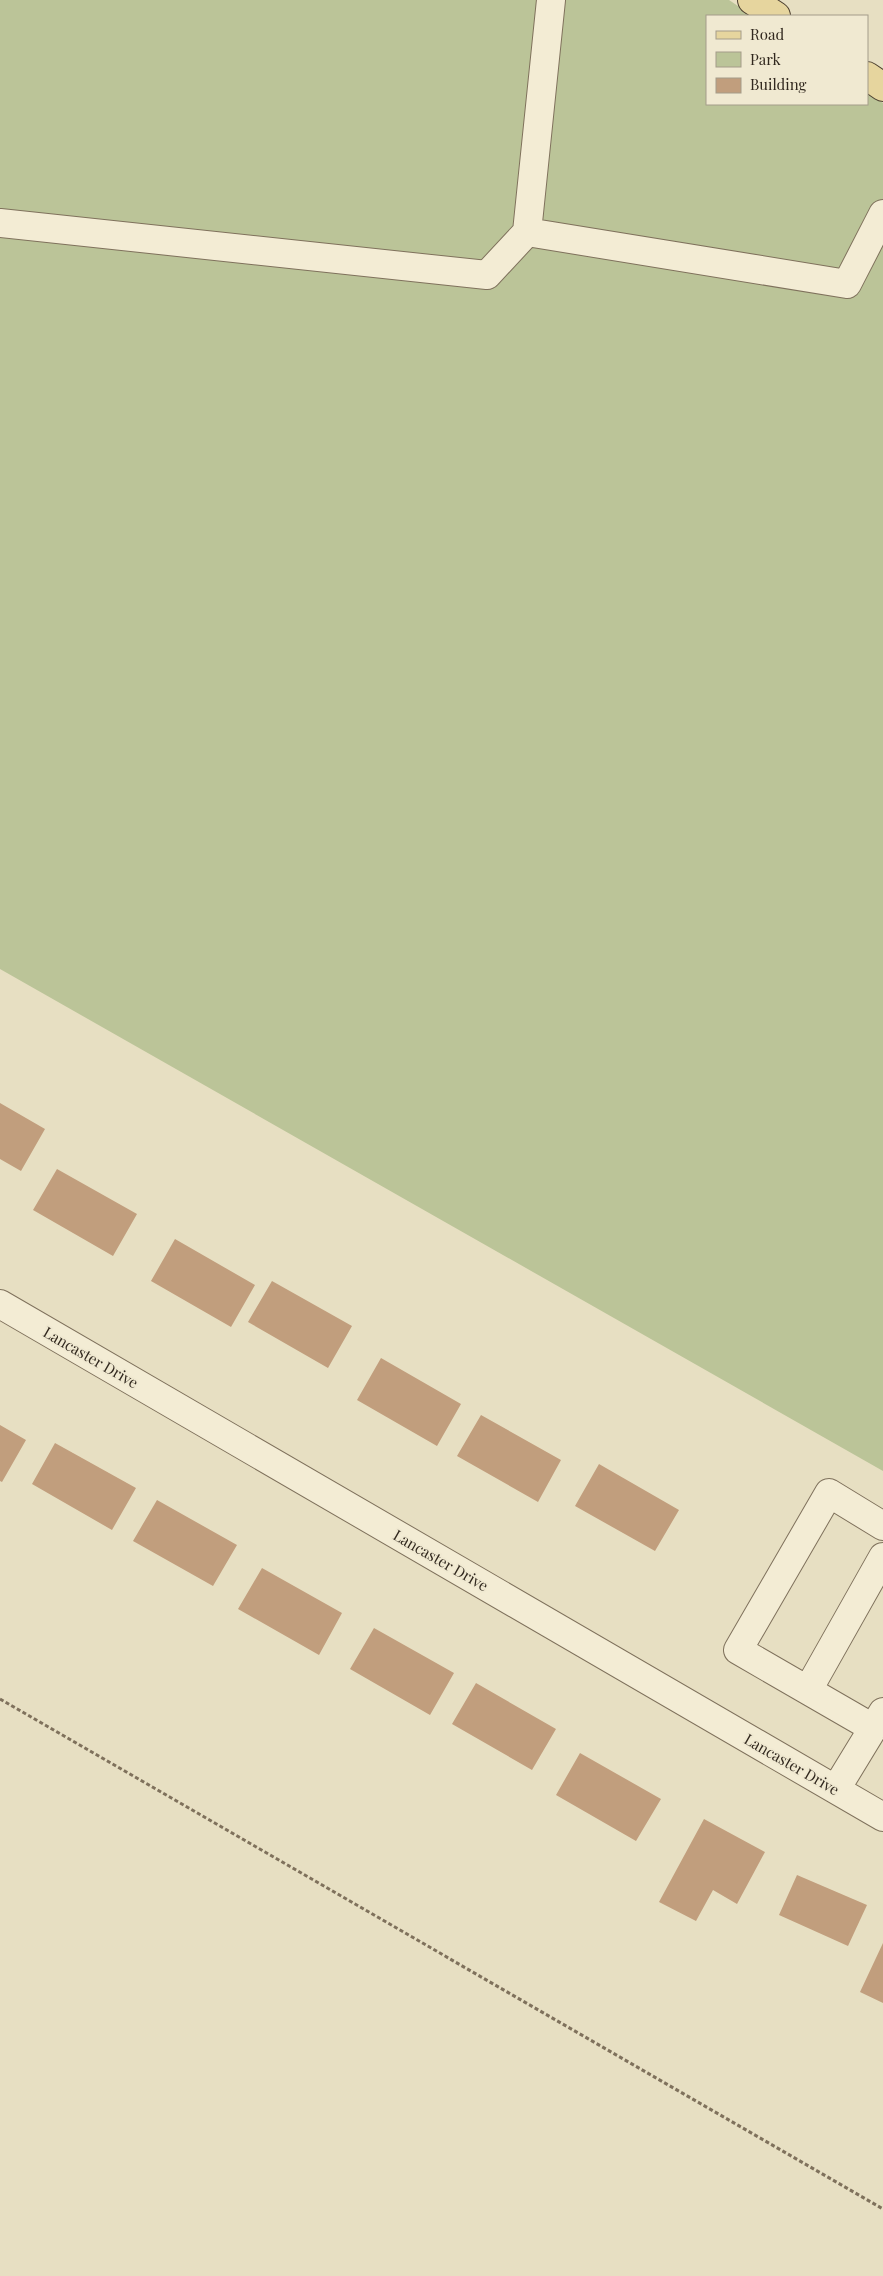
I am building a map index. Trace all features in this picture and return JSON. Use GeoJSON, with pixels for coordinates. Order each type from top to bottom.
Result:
{"type":"FeatureCollection","features":[{"type":"Feature","properties":{"kind":"main road"},"geometry":{"type":"LineString","coordinates":[[752,0],[774,15]]}},
{"type":"Feature","properties":{"kind":"main road"},"geometry":{"type":"LineString","coordinates":[[868,77],[883,87]]}},
{"type":"Feature","properties":{"kind":"street"},"geometry":{"type":"LineString","coordinates":[[0,223],[487,275],[528,232],[551,0]]}},
{"type":"Feature","properties":{"kind":"street"},"geometry":{"type":"LineString","coordinates":[[528,232],[847,284],[883,214]]}},
{"type":"Feature","properties":{"kind":"street","name":"Lancaster Drive"},"geometry":{"type":"LineString","coordinates":[[0,1304],[883,1817]]}},
{"type":"Feature","properties":{"kind":"street"},"geometry":{"type":"LineString","coordinates":[[836,1789],[878,1720],[808,1690],[738,1650],[829,1493],[883,1526]]}},
{"type":"Feature","properties":{"kind":"street"},"geometry":{"type":"LineString","coordinates":[[808,1690],[883,1557]]}},
{"type":"Feature","properties":{"kind":"path"},"geometry":{"type":"LineString","coordinates":[[0,1699],[883,2209]]}},
{"type":"Feature","properties":{"kind":"green space"},"geometry":{"type":"Polygon","coordinates":[[[0,0],[729,0],[752,15],[706,15],[706,105],[868,105],[868,93],[883,103],[883,1471],[0,969],[0,0]]]}},
{"type":"Feature","properties":{"kind":"building"},"geometry":{"type":"Polygon","coordinates":[[[0,1103],[45,1129],[21,1171],[0,1159],[0,1103]]]}},
{"type":"Feature","properties":{"kind":"building"},"geometry":{"type":"Polygon","coordinates":[[[57,1169],[137,1214],[113,1256],[33,1210],[57,1169]]]}},
{"type":"Feature","properties":{"kind":"building"},"geometry":{"type":"Polygon","coordinates":[[[175,1239],[255,1285],[231,1327],[151,1281],[175,1239]]]}},
{"type":"Feature","properties":{"kind":"building"},"geometry":{"type":"Polygon","coordinates":[[[272,1281],[352,1326],[328,1368],[248,1322],[272,1281]]]}},
{"type":"Feature","properties":{"kind":"building"},"geometry":{"type":"Polygon","coordinates":[[[381,1358],[461,1404],[437,1446],[357,1400],[381,1358]]]}},
{"type":"Feature","properties":{"kind":"building"},"geometry":{"type":"Polygon","coordinates":[[[481,1415],[561,1460],[538,1502],[457,1456],[481,1415]]]}},
{"type":"Feature","properties":{"kind":"building"},"geometry":{"type":"Polygon","coordinates":[[[0,1425],[26,1440],[2,1482],[0,1481],[0,1425]]]}},
{"type":"Feature","properties":{"kind":"building"},"geometry":{"type":"Polygon","coordinates":[[[55,1443],[136,1488],[112,1530],[32,1484],[55,1443]]]}},
{"type":"Feature","properties":{"kind":"building"},"geometry":{"type":"Polygon","coordinates":[[[599,1464],[679,1510],[655,1551],[575,1506],[599,1464]]]}},
{"type":"Feature","properties":{"kind":"building"},"geometry":{"type":"Polygon","coordinates":[[[157,1500],[237,1545],[213,1586],[133,1541],[157,1500]]]}},
{"type":"Feature","properties":{"kind":"building"},"geometry":{"type":"Polygon","coordinates":[[[262,1568],[342,1613],[319,1655],[238,1609],[262,1568]]]}},
{"type":"Feature","properties":{"kind":"building"},"geometry":{"type":"Polygon","coordinates":[[[374,1628],[454,1673],[430,1715],[350,1669],[374,1628]]]}},
{"type":"Feature","properties":{"kind":"building"},"geometry":{"type":"Polygon","coordinates":[[[476,1683],[556,1729],[532,1770],[452,1724],[476,1683]]]}},
{"type":"Feature","properties":{"kind":"building"},"geometry":{"type":"Polygon","coordinates":[[[580,1753],[661,1799],[636,1841],[556,1795],[580,1753]]]}},
{"type":"Feature","properties":{"kind":"building"},"geometry":{"type":"Polygon","coordinates":[[[704,1819],[765,1852],[737,1904],[713,1890],[696,1921],[659,1902],[704,1819]]]}},
{"type":"Feature","properties":{"kind":"building"},"geometry":{"type":"Polygon","coordinates":[[[797,1875],[867,1905],[848,1946],[779,1915],[797,1875]]]}},
{"type":"Feature","properties":{"kind":"building"},"geometry":{"type":"Polygon","coordinates":[[[883,1943],[883,2003],[860,1992],[883,1943]]]}}]}
